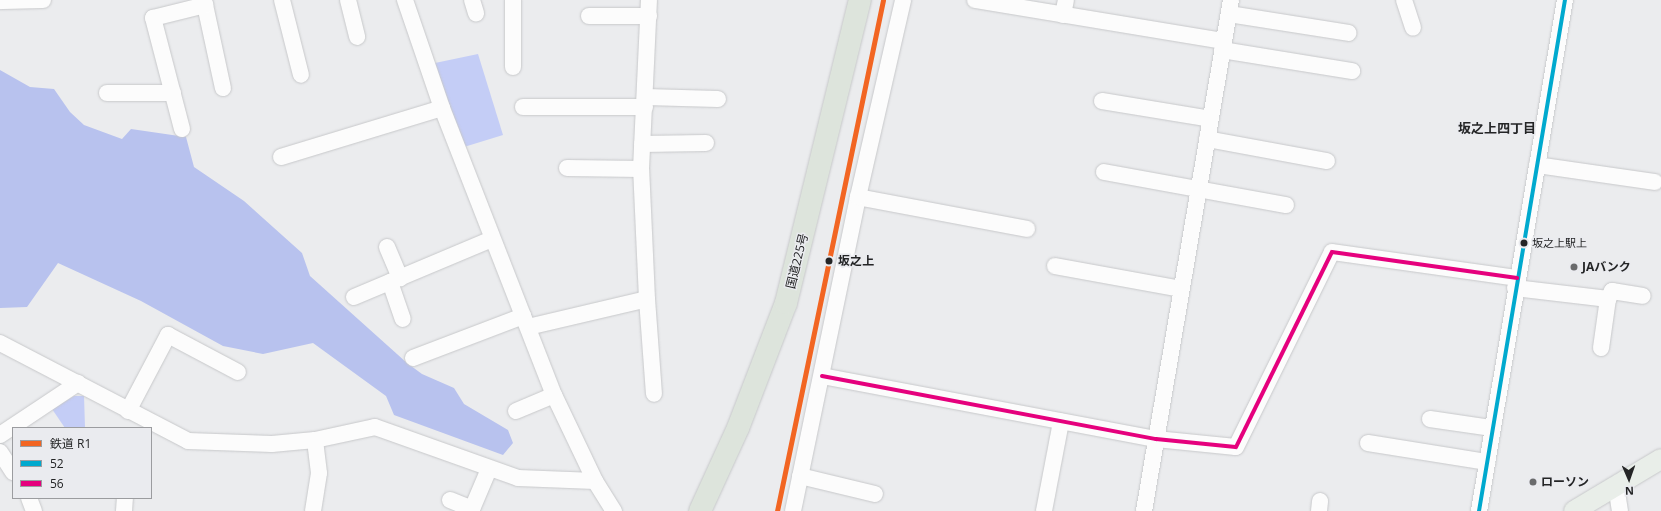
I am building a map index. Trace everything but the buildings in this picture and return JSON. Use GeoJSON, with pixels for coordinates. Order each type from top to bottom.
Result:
{"type":"FeatureCollection","features":[{"type":"Feature","properties":{"kind":"highway","name":"国道225号"},"geometry":{"type":"LineString","coordinates":[[700,511],[738,428],[786,303],[860,0]]}},
{"type":"Feature","properties":{"kind":"main road"},"geometry":{"type":"LineString","coordinates":[[1574,511],[1661,459]]}},
{"type":"Feature","properties":{"kind":"street"},"geometry":{"type":"LineString","coordinates":[[0,1],[43,0]]}},
{"type":"Feature","properties":{"kind":"street"},"geometry":{"type":"LineString","coordinates":[[282,0],[301,74]]}},
{"type":"Feature","properties":{"kind":"street"},"geometry":{"type":"LineString","coordinates":[[348,0],[357,37]]}},
{"type":"Feature","properties":{"kind":"street"},"geometry":{"type":"LineString","coordinates":[[405,0],[442,108],[554,395],[595,481],[614,511]]}},
{"type":"Feature","properties":{"kind":"street"},"geometry":{"type":"LineString","coordinates":[[513,0],[513,67]]}},
{"type":"Feature","properties":{"kind":"street"},"geometry":{"type":"LineString","coordinates":[[649,0],[641,169],[647,299],[654,394]]}},
{"type":"Feature","properties":{"kind":"street"},"geometry":{"type":"LineString","coordinates":[[793,511],[858,197],[903,0]]}},
{"type":"Feature","properties":{"kind":"street"},"geometry":{"type":"LineString","coordinates":[[975,0],[1064,7],[1223,45],[1352,71]]}},
{"type":"Feature","properties":{"kind":"street"},"geometry":{"type":"LineString","coordinates":[[1404,0],[1413,28]]}},
{"type":"Feature","properties":{"kind":"street"},"geometry":{"type":"LineString","coordinates":[[1479,511],[1516,283],[1565,0]]}},
{"type":"Feature","properties":{"kind":"street"},"geometry":{"type":"LineString","coordinates":[[182,129],[153,18],[204,2],[223,88]]}},
{"type":"Feature","properties":{"kind":"street"},"geometry":{"type":"LineString","coordinates":[[1144,511],[1230,7],[1349,33]]}},
{"type":"Feature","properties":{"kind":"street"},"geometry":{"type":"LineString","coordinates":[[589,16],[649,16]]}},
{"type":"Feature","properties":{"kind":"street"},"geometry":{"type":"LineString","coordinates":[[107,93],[173,93]]}},
{"type":"Feature","properties":{"kind":"street"},"geometry":{"type":"LineString","coordinates":[[523,107],[718,99]]}},
{"type":"Feature","properties":{"kind":"street"},"geometry":{"type":"LineString","coordinates":[[1102,101],[1211,119]]}},
{"type":"Feature","properties":{"kind":"street"},"geometry":{"type":"LineString","coordinates":[[281,157],[442,108]]}},
{"type":"Feature","properties":{"kind":"street"},"geometry":{"type":"LineString","coordinates":[[1207,139],[1327,161]]}},
{"type":"Feature","properties":{"kind":"street"},"geometry":{"type":"LineString","coordinates":[[642,144],[706,143]]}},
{"type":"Feature","properties":{"kind":"street"},"geometry":{"type":"LineString","coordinates":[[1537,165],[1655,182]]}},
{"type":"Feature","properties":{"kind":"street"},"geometry":{"type":"LineString","coordinates":[[567,168],[641,169]]}},
{"type":"Feature","properties":{"kind":"street"},"geometry":{"type":"LineString","coordinates":[[1104,172],[1199,188],[1286,205]]}},
{"type":"Feature","properties":{"kind":"street"},"geometry":{"type":"LineString","coordinates":[[858,197],[1027,228]]}},
{"type":"Feature","properties":{"kind":"street"},"geometry":{"type":"LineString","coordinates":[[354,297],[492,239]]}},
{"type":"Feature","properties":{"kind":"street"},"geometry":{"type":"LineString","coordinates":[[386,247],[403,319]]}},
{"type":"Feature","properties":{"kind":"street"},"geometry":{"type":"LineString","coordinates":[[822,376],[1156,439],[1236,447],[1332,252],[1608,300]]}},
{"type":"Feature","properties":{"kind":"street"},"geometry":{"type":"LineString","coordinates":[[1055,266],[1181,289]]}},
{"type":"Feature","properties":{"kind":"street"},"geometry":{"type":"LineString","coordinates":[[1601,348],[1608,300],[1612,291],[1643,296]]}},
{"type":"Feature","properties":{"kind":"street"},"geometry":{"type":"LineString","coordinates":[[413,358],[526,322],[647,299]]}},
{"type":"Feature","properties":{"kind":"street"},"geometry":{"type":"LineString","coordinates":[[128,411],[168,336],[238,372]]}},
{"type":"Feature","properties":{"kind":"street"},"geometry":{"type":"LineString","coordinates":[[0,343],[78,383],[128,411],[142,423],[188,441],[272,444],[315,440],[375,427],[437,447],[489,469],[518,478],[595,481]]}},
{"type":"Feature","properties":{"kind":"street"},"geometry":{"type":"LineString","coordinates":[[0,435],[78,383]]}},
{"type":"Feature","properties":{"kind":"street"},"geometry":{"type":"LineString","coordinates":[[516,411],[554,395]]}},
{"type":"Feature","properties":{"kind":"street"},"geometry":{"type":"LineString","coordinates":[[1430,419],[1492,428]]}},
{"type":"Feature","properties":{"kind":"street"},"geometry":{"type":"LineString","coordinates":[[1044,511],[1061,422]]}},
{"type":"Feature","properties":{"kind":"street"},"geometry":{"type":"LineString","coordinates":[[313,511],[319,473],[315,440]]}},
{"type":"Feature","properties":{"kind":"street"},"geometry":{"type":"LineString","coordinates":[[1368,443],[1487,462]]}},
{"type":"Feature","properties":{"kind":"street"},"geometry":{"type":"LineString","coordinates":[[0,452],[12,470]]}},
{"type":"Feature","properties":{"kind":"street"},"geometry":{"type":"LineString","coordinates":[[450,500],[472,509],[489,469]]}},
{"type":"Feature","properties":{"kind":"street"},"geometry":{"type":"LineString","coordinates":[[800,476],[875,494]]}},
{"type":"Feature","properties":{"kind":"street"},"geometry":{"type":"LineString","coordinates":[[1616,486],[1620,511]]}},
{"type":"Feature","properties":{"kind":"street"},"geometry":{"type":"LineString","coordinates":[[29,499],[34,511]]}},
{"type":"Feature","properties":{"kind":"street"},"geometry":{"type":"LineString","coordinates":[[124,511],[125,499]]}},
{"type":"Feature","properties":{"kind":"shaded area"},"geometry":{"type":"Polygon","coordinates":[[[478,54],[503,135],[464,147],[435,63],[478,54]]]}},
{"type":"Feature","properties":{"kind":"shaded area"},"geometry":{"type":"Polygon","coordinates":[[[0,70],[30,87],[54,89],[70,112],[84,125],[122,139],[131,129],[186,137],[194,167],[244,201],[302,253],[310,276],[407,363],[422,374],[454,388],[464,404],[508,430],[513,443],[503,455],[394,415],[386,396],[313,343],[263,354],[223,346],[141,301],[58,263],[27,307],[0,308],[0,70]]]}},
{"type":"Feature","properties":{"kind":"shaded area"},"geometry":{"type":"Polygon","coordinates":[[[74,396],[84,396],[85,427],[64,427],[52,409],[74,396]]]}},
{"type":"Feature","properties":{"kind":"rail line","name":"R1"},"geometry":{"type":"LineString","coordinates":[[777,511],[883,0]]}},
{"type":"Feature","properties":{"kind":"transit line","name":"52"},"geometry":{"type":"LineString","coordinates":[[1479,511],[1565,0]]}},
{"type":"Feature","properties":{"kind":"transit line","name":"56"},"geometry":{"type":"LineString","coordinates":[[822,376],[1156,439],[1236,447],[1332,252],[1517,278]]}},
{"type":"Feature","properties":{"kind":"place","name":"坂之上駅上"},"geometry":{"type":"Point","coordinates":[1524,243]}},
{"type":"Feature","properties":{"kind":"place","name":"坂之上"},"geometry":{"type":"Point","coordinates":[829,261]}},
{"type":"Feature","properties":{"kind":"place","name":"JAバンク"},"geometry":{"type":"Point","coordinates":[1574,267]}},
{"type":"Feature","properties":{"kind":"place","name":"ローソン"},"geometry":{"type":"Point","coordinates":[1533,482]}},
{"type":"Feature","properties":{"kind":"district","name":"坂之上四丁目"},"geometry":{"type":"Point","coordinates":[1497,128]}}]}
